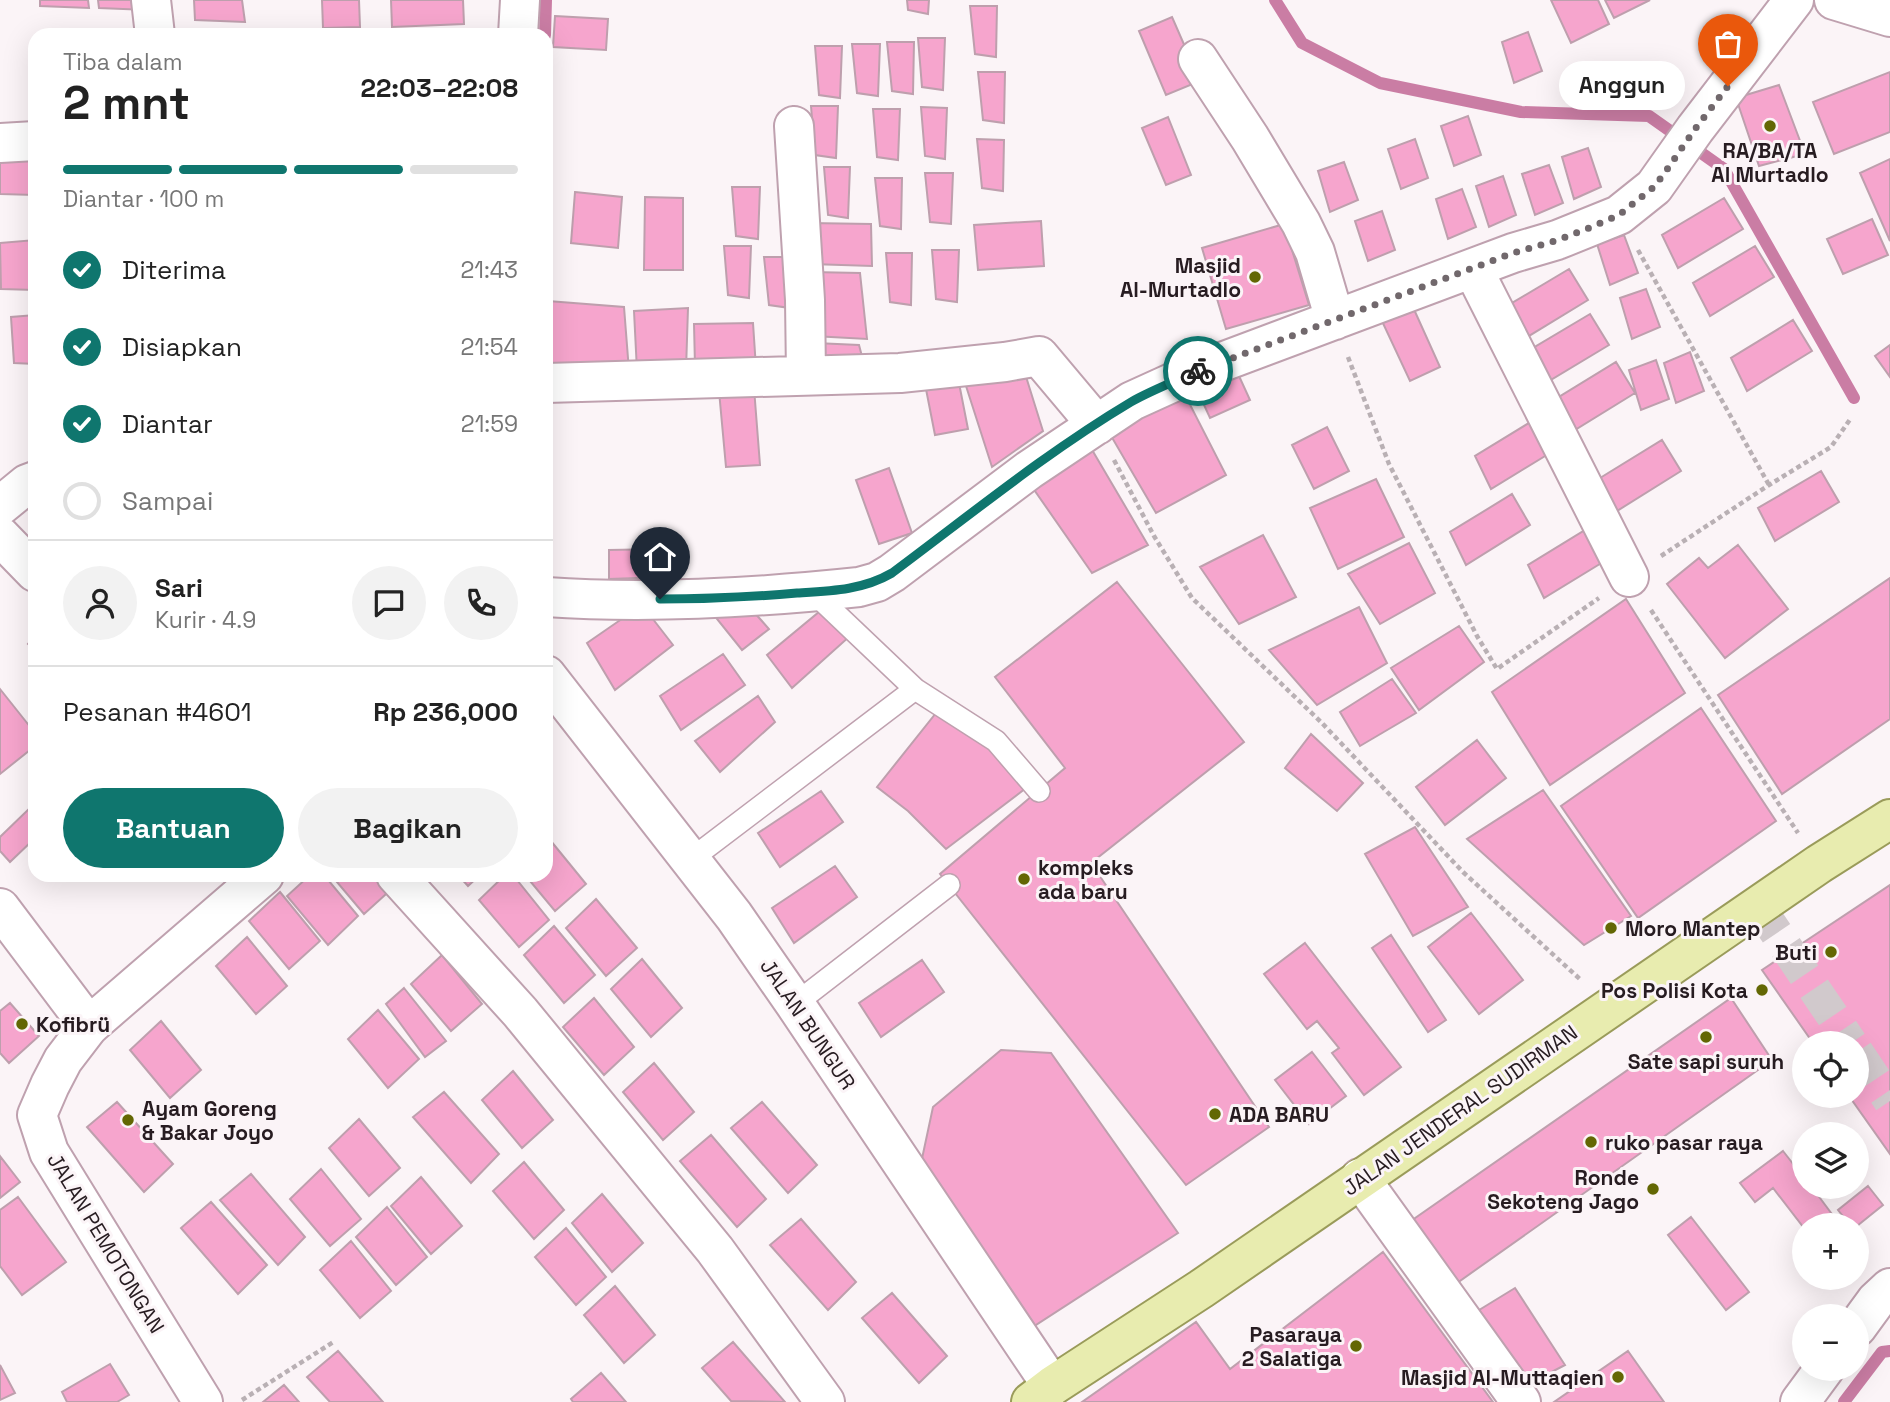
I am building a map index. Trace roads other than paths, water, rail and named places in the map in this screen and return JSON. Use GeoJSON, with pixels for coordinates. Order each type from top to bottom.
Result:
{"type":"FeatureCollection","features":[{"type":"Feature","properties":{"kind":"main road","name":"JALAN JENDERAL SUDIRMAN"},"geometry":{"type":"LineString","coordinates":[[1042,1394],[1201,1289],[1890,818]]}},
{"type":"Feature","properties":{"kind":"street"},"geometry":{"type":"LineString","coordinates":[[151,0],[154,28]]}},
{"type":"Feature","properties":{"kind":"street"},"geometry":{"type":"LineString","coordinates":[[518,28],[520,0]]}},
{"type":"Feature","properties":{"kind":"street"},"geometry":{"type":"LineString","coordinates":[[553,597],[731,599],[859,587],[877,582],[1029,470],[1132,401],[1198,371],[1513,253],[1558,240],[1619,215],[1654,187],[1794,0]]}},
{"type":"Feature","properties":{"kind":"street"},"geometry":{"type":"LineString","coordinates":[[1834,0],[1890,17]]}},
{"type":"Feature","properties":{"kind":"street"},"geometry":{"type":"LineString","coordinates":[[1198,59],[1301,223],[1315,252],[1335,320]]}},
{"type":"Feature","properties":{"kind":"street"},"geometry":{"type":"LineString","coordinates":[[794,126],[805,300],[806,375]]}},
{"type":"Feature","properties":{"kind":"street"},"geometry":{"type":"LineString","coordinates":[[0,143],[28,141]]}},
{"type":"Feature","properties":{"kind":"street"},"geometry":{"type":"LineString","coordinates":[[1473,269],[1629,577]]}},
{"type":"Feature","properties":{"kind":"street"},"geometry":{"type":"LineString","coordinates":[[553,383],[900,373],[1039,356],[1097,425]]}},
{"type":"Feature","properties":{"kind":"street"},"geometry":{"type":"LineString","coordinates":[[0,506],[28,484]]}},
{"type":"Feature","properties":{"kind":"street"},"geometry":{"type":"LineString","coordinates":[[0,536],[28,565]]}},
{"type":"Feature","properties":{"kind":"street","name":"JALAN BUNGUR"},"geometry":{"type":"LineString","coordinates":[[553,684],[734,916],[795,1004],[1042,1394]]}},
{"type":"Feature","properties":{"kind":"street","name":"JALAN PEMOTONGAN"},"geometry":{"type":"LineString","coordinates":[[203,1402],[49,1152],[37,1115],[63,1060],[89,1026],[256,882]]}},
{"type":"Feature","properties":{"kind":"street"},"geometry":{"type":"LineString","coordinates":[[402,882],[520,1012],[706,1239],[825,1402]]}},
{"type":"Feature","properties":{"kind":"street"},"geometry":{"type":"LineString","coordinates":[[0,908],[89,1026]]}},
{"type":"Feature","properties":{"kind":"street"},"geometry":{"type":"LineString","coordinates":[[1360,1178],[1521,1402]]}},
{"type":"Feature","properties":{"kind":"street"},"geometry":{"type":"LineString","coordinates":[[1869,1311],[1890,1287]]}},
{"type":"Feature","properties":{"kind":"street"},"geometry":{"type":"LineString","coordinates":[[1800,1402],[1815,1381]]}},
{"type":"Feature","properties":{"kind":"lane"},"geometry":{"type":"LineString","coordinates":[[813,592],[915,689],[996,741],[1039,791]]}},
{"type":"Feature","properties":{"kind":"lane"},"geometry":{"type":"LineString","coordinates":[[690,860],[915,689]]}},
{"type":"Feature","properties":{"kind":"lane"},"geometry":{"type":"LineString","coordinates":[[795,1004],[949,885]]}},
{"type":"Feature","properties":{"kind":"waterway"},"geometry":{"type":"LineString","coordinates":[[545,28],[546,0]]}},
{"type":"Feature","properties":{"kind":"waterway"},"geometry":{"type":"LineString","coordinates":[[1275,0],[1302,43],[1380,83],[1521,112],[1649,116],[1724,169],[1854,398]]}},
{"type":"Feature","properties":{"kind":"waterway"},"geometry":{"type":"LineString","coordinates":[[1844,1402],[1882,1352],[1890,1351]]}},
{"type":"Feature","properties":{"kind":"tunnel"},"geometry":{"type":"LineString","coordinates":[[1758,906],[1843,1031]]}},
{"type":"Feature","properties":{"kind":"tunnel"},"geometry":{"type":"LineString","coordinates":[[1869,1070],[1890,1101]]}},
{"type":"Feature","properties":{"kind":"place","name":"Anggun"},"geometry":{"type":"Point","coordinates":[1728,86]}},
{"type":"Feature","properties":{"kind":"place","name":"RA/BA/TA Al Murtadlo"},"geometry":{"type":"Point","coordinates":[1770,126]}},
{"type":"Feature","properties":{"kind":"place","name":"Masjid Al-Murtadlo"},"geometry":{"type":"Point","coordinates":[1255,277]}},
{"type":"Feature","properties":{"kind":"place","name":"kompleks ada baru"},"geometry":{"type":"Point","coordinates":[1024,879]}},
{"type":"Feature","properties":{"kind":"place","name":"Moro Mantep"},"geometry":{"type":"Point","coordinates":[1611,928]}},
{"type":"Feature","properties":{"kind":"place","name":"Buti"},"geometry":{"type":"Point","coordinates":[1831,952]}},
{"type":"Feature","properties":{"kind":"place","name":"Pos Polisi Kota"},"geometry":{"type":"Point","coordinates":[1762,990]}},
{"type":"Feature","properties":{"kind":"place","name":"Kofibrü"},"geometry":{"type":"Point","coordinates":[22,1024]}},
{"type":"Feature","properties":{"kind":"place","name":"Sate sapi suruh"},"geometry":{"type":"Point","coordinates":[1706,1037]}},
{"type":"Feature","properties":{"kind":"place","name":"ADA BARU"},"geometry":{"type":"Point","coordinates":[1215,1114]}},
{"type":"Feature","properties":{"kind":"place","name":"Ayam Goreng & Bakar Joyo"},"geometry":{"type":"Point","coordinates":[128,1120]}},
{"type":"Feature","properties":{"kind":"place","name":"ruko pasar raya"},"geometry":{"type":"Point","coordinates":[1591,1142]}},
{"type":"Feature","properties":{"kind":"place","name":"Ronde Sekoteng Jago"},"geometry":{"type":"Point","coordinates":[1653,1189]}},
{"type":"Feature","properties":{"kind":"place","name":"Pasaraya 2 Salatiga"},"geometry":{"type":"Point","coordinates":[1356,1346]}},
{"type":"Feature","properties":{"kind":"place","name":"Masjid Al-Muttaqien"},"geometry":{"type":"Point","coordinates":[1618,1377]}}]}
